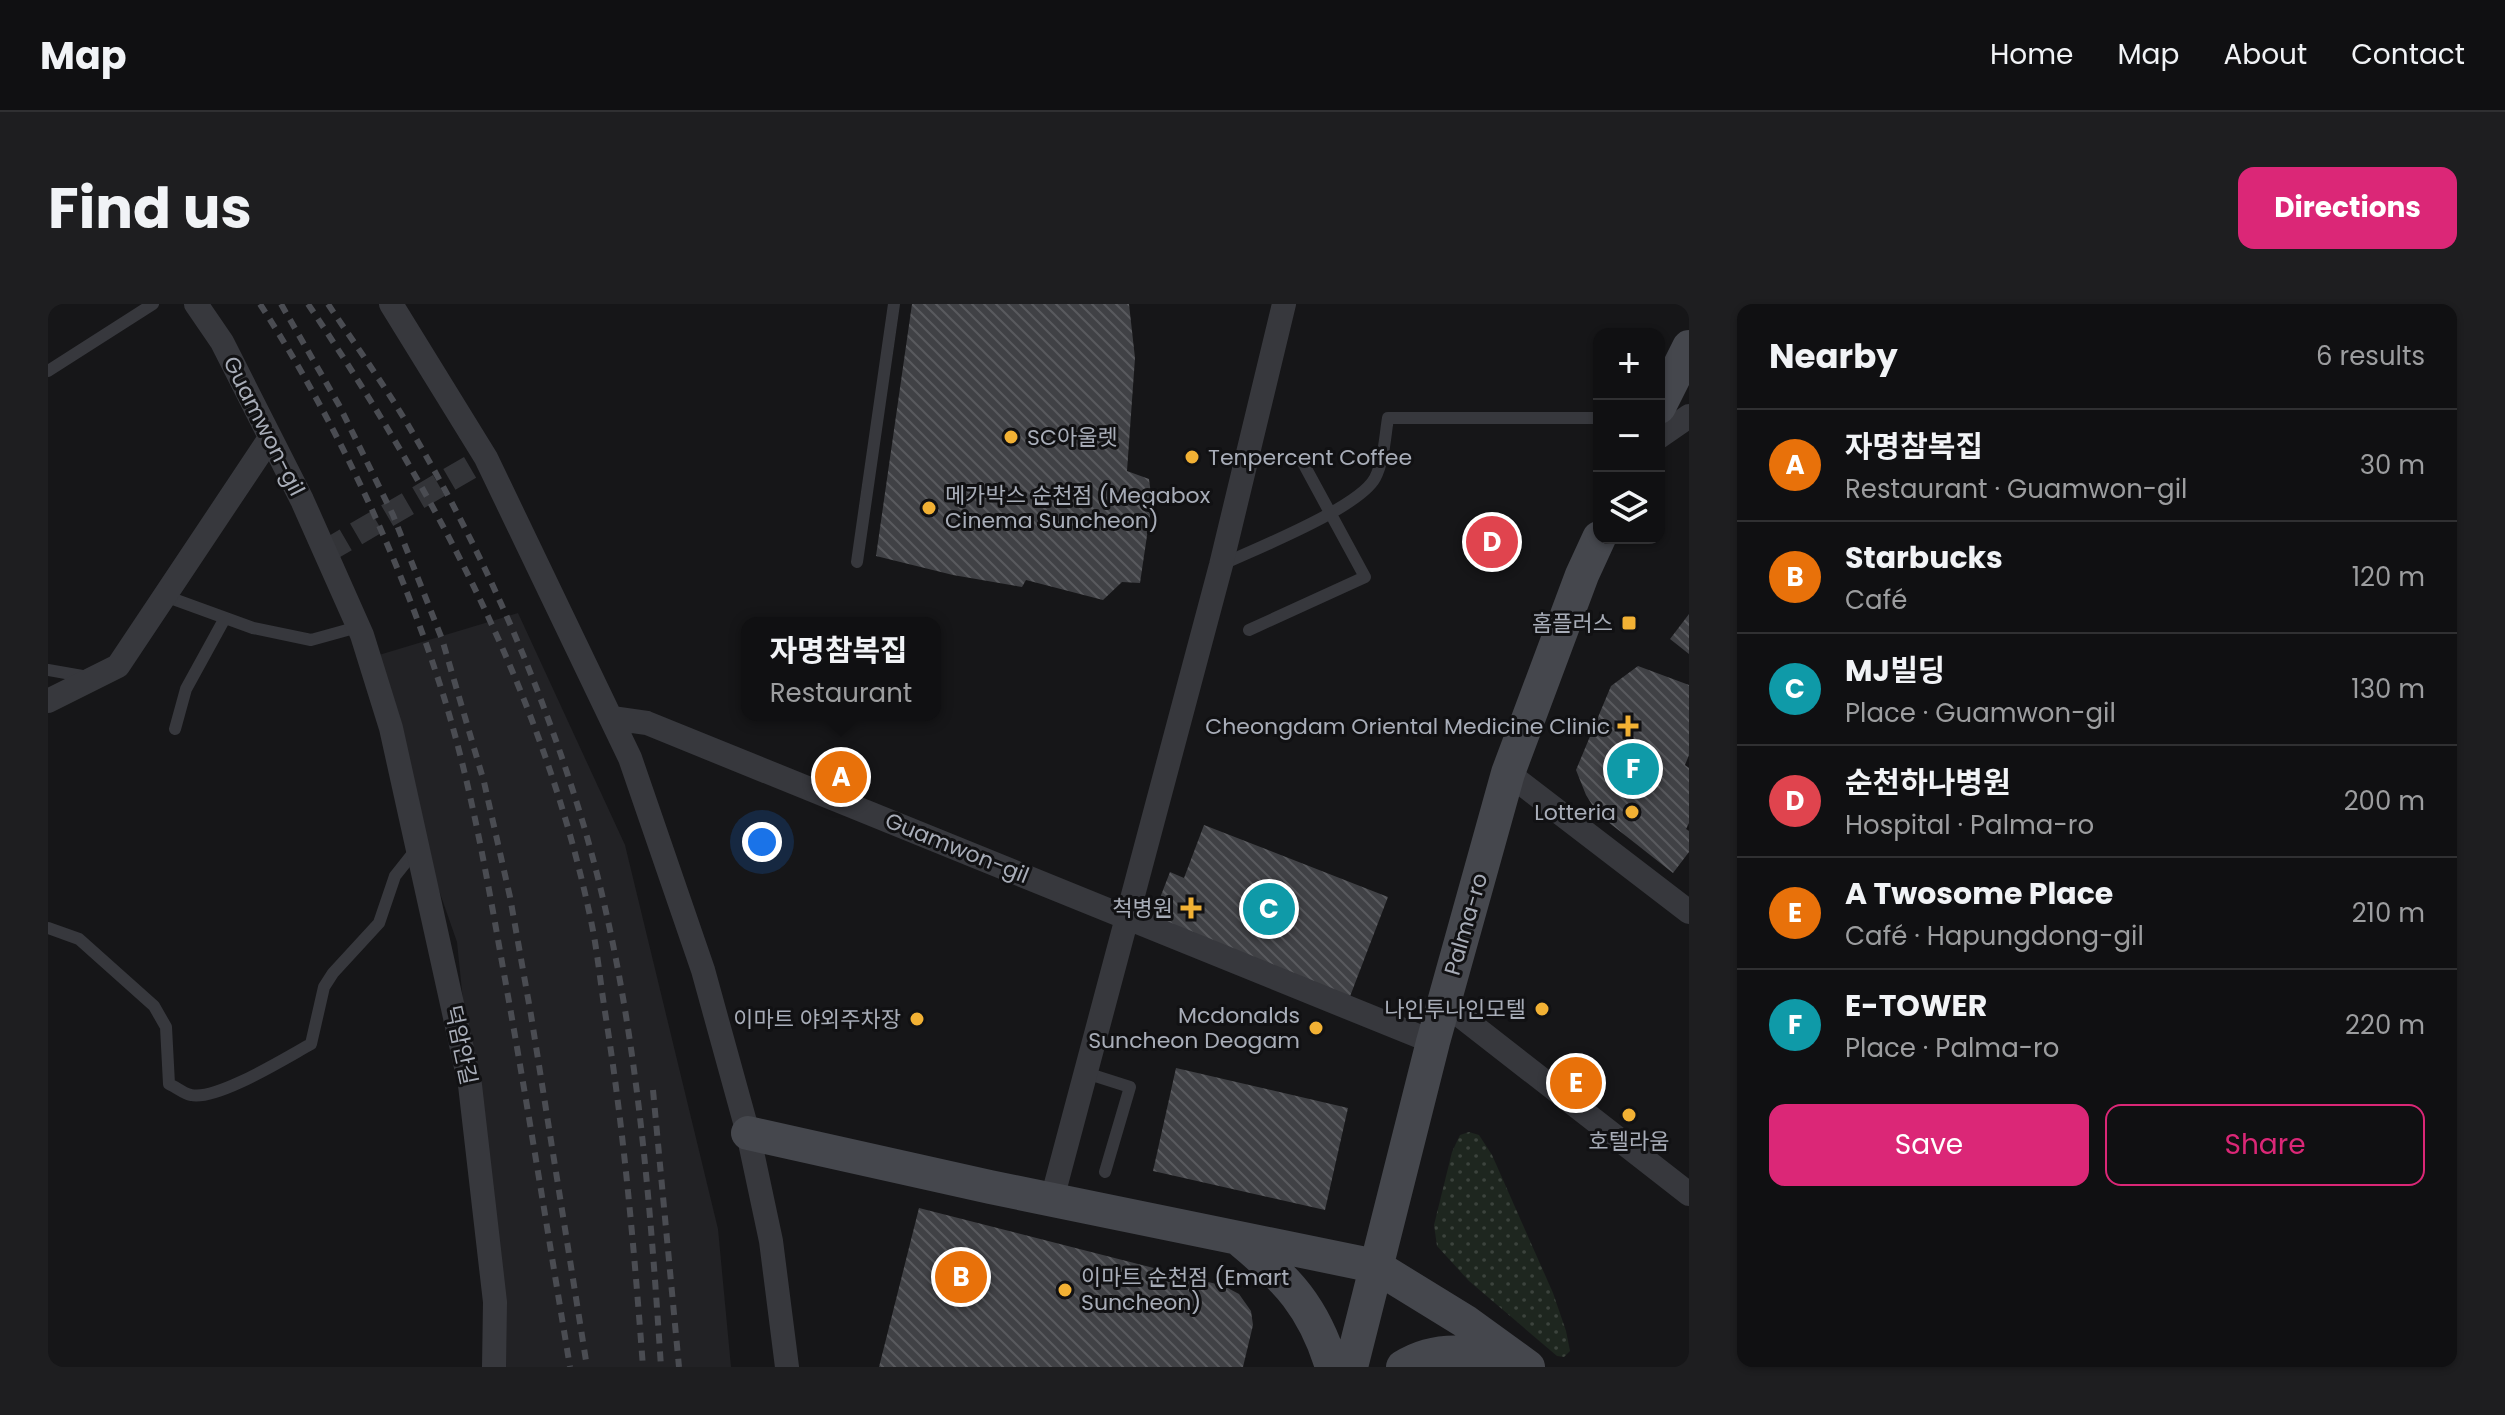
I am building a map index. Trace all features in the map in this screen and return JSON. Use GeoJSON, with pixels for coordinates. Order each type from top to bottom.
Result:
{"type":"FeatureCollection","features":[{"type":"Feature","properties":{"kind":"street","name":"Guamwon-gil"},"geometry":{"type":"LineString","coordinates":[[196,304],[222,342],[325,552],[358,627]]}},
{"type":"Feature","properties":{"kind":"street"},"geometry":{"type":"LineString","coordinates":[[391,304],[486,458],[630,758],[692,934],[748,1133],[771,1241],[787,1367]]}},
{"type":"Feature","properties":{"kind":"street"},"geometry":{"type":"LineString","coordinates":[[1052,1199],[1221,565],[1284,304]]}},
{"type":"Feature","properties":{"kind":"street"},"geometry":{"type":"LineString","coordinates":[[1662,400],[1689,347]]}},
{"type":"Feature","properties":{"kind":"street"},"geometry":{"type":"LineString","coordinates":[[1665,433],[1689,416]]}},
{"type":"Feature","properties":{"kind":"street"},"geometry":{"type":"LineString","coordinates":[[48,701],[118,666],[270,438]]}},
{"type":"Feature","properties":{"kind":"street","name":"Palma-ro"},"geometry":{"type":"LineString","coordinates":[[1351,1367],[1433,1042],[1508,773],[1596,544]]}},
{"type":"Feature","properties":{"kind":"street","name":"덕암안길"},"geometry":{"type":"LineString","coordinates":[[358,627],[391,728],[470,1085],[495,1302],[494,1367]]}},
{"type":"Feature","properties":{"kind":"street","name":"Guamwon-gil"},"geometry":{"type":"LineString","coordinates":[[612,718],[647,723],[1433,1042]]}},
{"type":"Feature","properties":{"kind":"street"},"geometry":{"type":"LineString","coordinates":[[1508,773],[1689,912]]}},
{"type":"Feature","properties":{"kind":"street"},"geometry":{"type":"LineString","coordinates":[[1444,1003],[1689,1194]]}},
{"type":"Feature","properties":{"kind":"street"},"geometry":{"type":"LineString","coordinates":[[748,1133],[1375,1266],[1466,1322],[1528,1367]]}},
{"type":"Feature","properties":{"kind":"street"},"geometry":{"type":"LineString","coordinates":[[1236,1238],[1278,1272],[1300,1296],[1324,1340],[1332,1367]]}},
{"type":"Feature","properties":{"kind":"street"},"geometry":{"type":"LineString","coordinates":[[1403,1367],[1429,1356],[1457,1351],[1478,1353],[1528,1367]]}},
{"type":"Feature","properties":{"kind":"lane"},"geometry":{"type":"LineString","coordinates":[[48,371],[153,304]]}},
{"type":"Feature","properties":{"kind":"lane"},"geometry":{"type":"LineString","coordinates":[[857,562],[894,304]]}},
{"type":"Feature","properties":{"kind":"lane"},"geometry":{"type":"LineString","coordinates":[[1221,565],[1330,512],[1368,489],[1377,475],[1388,418],[1593,418]]}},
{"type":"Feature","properties":{"kind":"lane"},"geometry":{"type":"LineString","coordinates":[[1249,630],[1365,577],[1302,461]]}},
{"type":"Feature","properties":{"kind":"lane"},"geometry":{"type":"LineString","coordinates":[[165,596],[253,628],[311,640],[358,627]]}},
{"type":"Feature","properties":{"kind":"lane"},"geometry":{"type":"LineString","coordinates":[[175,729],[186,689],[225,618]]}},
{"type":"Feature","properties":{"kind":"lane"},"geometry":{"type":"LineString","coordinates":[[48,670],[96,678]]}},
{"type":"Feature","properties":{"kind":"lane"},"geometry":{"type":"LineString","coordinates":[[48,928],[79,939],[154,1006],[166,1027],[169,1084],[192,1096],[214,1092],[246,1079],[311,1044],[324,987],[379,923],[395,876],[418,847]]}},
{"type":"Feature","properties":{"kind":"lane"},"geometry":{"type":"LineString","coordinates":[[1086,1073],[1130,1087],[1105,1172]]}},
{"type":"Feature","properties":{"kind":"shaded area"},"geometry":{"type":"Polygon","coordinates":[[[518,613],[625,845],[718,1229],[731,1367],[500,1367],[457,942],[359,661],[518,613]]]}},
{"type":"Feature","properties":{"kind":"shaded area"},"geometry":{"type":"Polygon","coordinates":[[[1469,1132],[1479,1135],[1492,1155],[1553,1293],[1570,1351],[1564,1357],[1557,1356],[1469,1281],[1437,1246],[1434,1225],[1452,1152],[1460,1135],[1469,1132]]]}},
{"type":"Feature","properties":{"kind":"building","name":"SC아울렛"},"geometry":{"type":"Polygon","coordinates":[[[912,304],[1129,304],[1135,358],[1127,471],[1149,479],[1152,502],[1140,583],[1122,582],[1103,600],[1026,580],[1022,587],[953,575],[876,556],[912,304]]]}},
{"type":"Feature","properties":{"kind":"building"},"geometry":{"type":"Polygon","coordinates":[[[1689,614],[1689,654],[1670,639],[1689,614]]]}},
{"type":"Feature","properties":{"kind":"building"},"geometry":{"type":"Polygon","coordinates":[[[1638,666],[1689,685],[1689,755],[1685,765],[1689,768],[1689,823],[1686,829],[1689,831],[1689,852],[1673,873],[1598,814],[1576,770],[1611,686],[1638,666]]]}},
{"type":"Feature","properties":{"kind":"building"},"geometry":{"type":"Polygon","coordinates":[[[1204,825],[1388,897],[1349,999],[1151,921],[1170,872],[1184,878],[1204,825]]]}},
{"type":"Feature","properties":{"kind":"building"},"geometry":{"type":"Polygon","coordinates":[[[1176,1068],[1348,1108],[1325,1210],[1153,1171],[1176,1068]]]}},
{"type":"Feature","properties":{"kind":"building","name":"이마트 순천점 (Emart Suncheon)"},"geometry":{"type":"Polygon","coordinates":[[[919,1208],[1224,1286],[1239,1294],[1251,1311],[1253,1325],[1243,1367],[879,1367],[919,1208]]]}},
{"type":"Feature","properties":{"kind":"tunnel"},"geometry":{"type":"LineString","coordinates":[[325,552],[486,458]]}},
{"type":"Feature","properties":{"kind":"railway"},"geometry":{"type":"LineString","coordinates":[[260,304],[315,395],[364,492],[407,591],[452,724],[491,899],[570,1367]]}},
{"type":"Feature","properties":{"kind":"railway"},"geometry":{"type":"LineString","coordinates":[[281,304],[339,405],[393,515],[442,639],[484,782],[510,897],[531,1015],[587,1367]]}},
{"type":"Feature","properties":{"kind":"railway"},"geometry":{"type":"LineString","coordinates":[[308,304],[399,447],[479,596],[544,753],[570,833],[592,928],[612,1056],[628,1189],[643,1367]]}},
{"type":"Feature","properties":{"kind":"railway"},"geometry":{"type":"LineString","coordinates":[[328,304],[411,430],[463,524],[530,671],[583,823],[615,957],[637,1093],[661,1367]]}},
{"type":"Feature","properties":{"kind":"railway"},"geometry":{"type":"LineString","coordinates":[[653,1090],[679,1367]]}},
{"type":"Feature","properties":{"kind":"place","name":"SC아울렛"},"geometry":{"type":"Point","coordinates":[1011,437]}},
{"type":"Feature","properties":{"kind":"place","name":"Tenpercent Coffee"},"geometry":{"type":"Point","coordinates":[1192,457]}},
{"type":"Feature","properties":{"kind":"place","name":"메가박스 순천점 (Megabox Cinema Suncheon)"},"geometry":{"type":"Point","coordinates":[929,508]}},
{"type":"Feature","properties":{"kind":"place","name":"순천하나병원"},"geometry":{"type":"Point","coordinates":[1492,542]}},
{"type":"Feature","properties":{"kind":"place","name":"홈플러스"},"geometry":{"type":"Point","coordinates":[1629,623]}},
{"type":"Feature","properties":{"kind":"place","name":"Cheongdam Oriental Medicine Clinic"},"geometry":{"type":"Point","coordinates":[1628,726]}},
{"type":"Feature","properties":{"kind":"place","name":"E-TOWER"},"geometry":{"type":"Point","coordinates":[1633,769]}},
{"type":"Feature","properties":{"kind":"place","name":"자명참복집"},"geometry":{"type":"Point","coordinates":[841,777]}},
{"type":"Feature","properties":{"kind":"place","name":"Lotteria"},"geometry":{"type":"Point","coordinates":[1632,812]}},
{"type":"Feature","properties":{"kind":"place","name":"척병원"},"geometry":{"type":"Point","coordinates":[1191,908]}},
{"type":"Feature","properties":{"kind":"place","name":"MJ빌딩"},"geometry":{"type":"Point","coordinates":[1269,909]}},
{"type":"Feature","properties":{"kind":"place","name":"나인투나인모텔"},"geometry":{"type":"Point","coordinates":[1542,1009]}},
{"type":"Feature","properties":{"kind":"place","name":"이마트 야외주차장"},"geometry":{"type":"Point","coordinates":[917,1019]}},
{"type":"Feature","properties":{"kind":"place","name":"Mcdonalds Suncheon Deogam"},"geometry":{"type":"Point","coordinates":[1316,1028]}},
{"type":"Feature","properties":{"kind":"place","name":"A Twosome Place"},"geometry":{"type":"Point","coordinates":[1576,1083]}},
{"type":"Feature","properties":{"kind":"place","name":"호텔라움"},"geometry":{"type":"Point","coordinates":[1629,1115]}},
{"type":"Feature","properties":{"kind":"place","name":"Starbucks"},"geometry":{"type":"Point","coordinates":[961,1277]}},
{"type":"Feature","properties":{"kind":"place","name":"이마트 순천점 (Emart Suncheon)"},"geometry":{"type":"Point","coordinates":[1065,1290]}}]}
